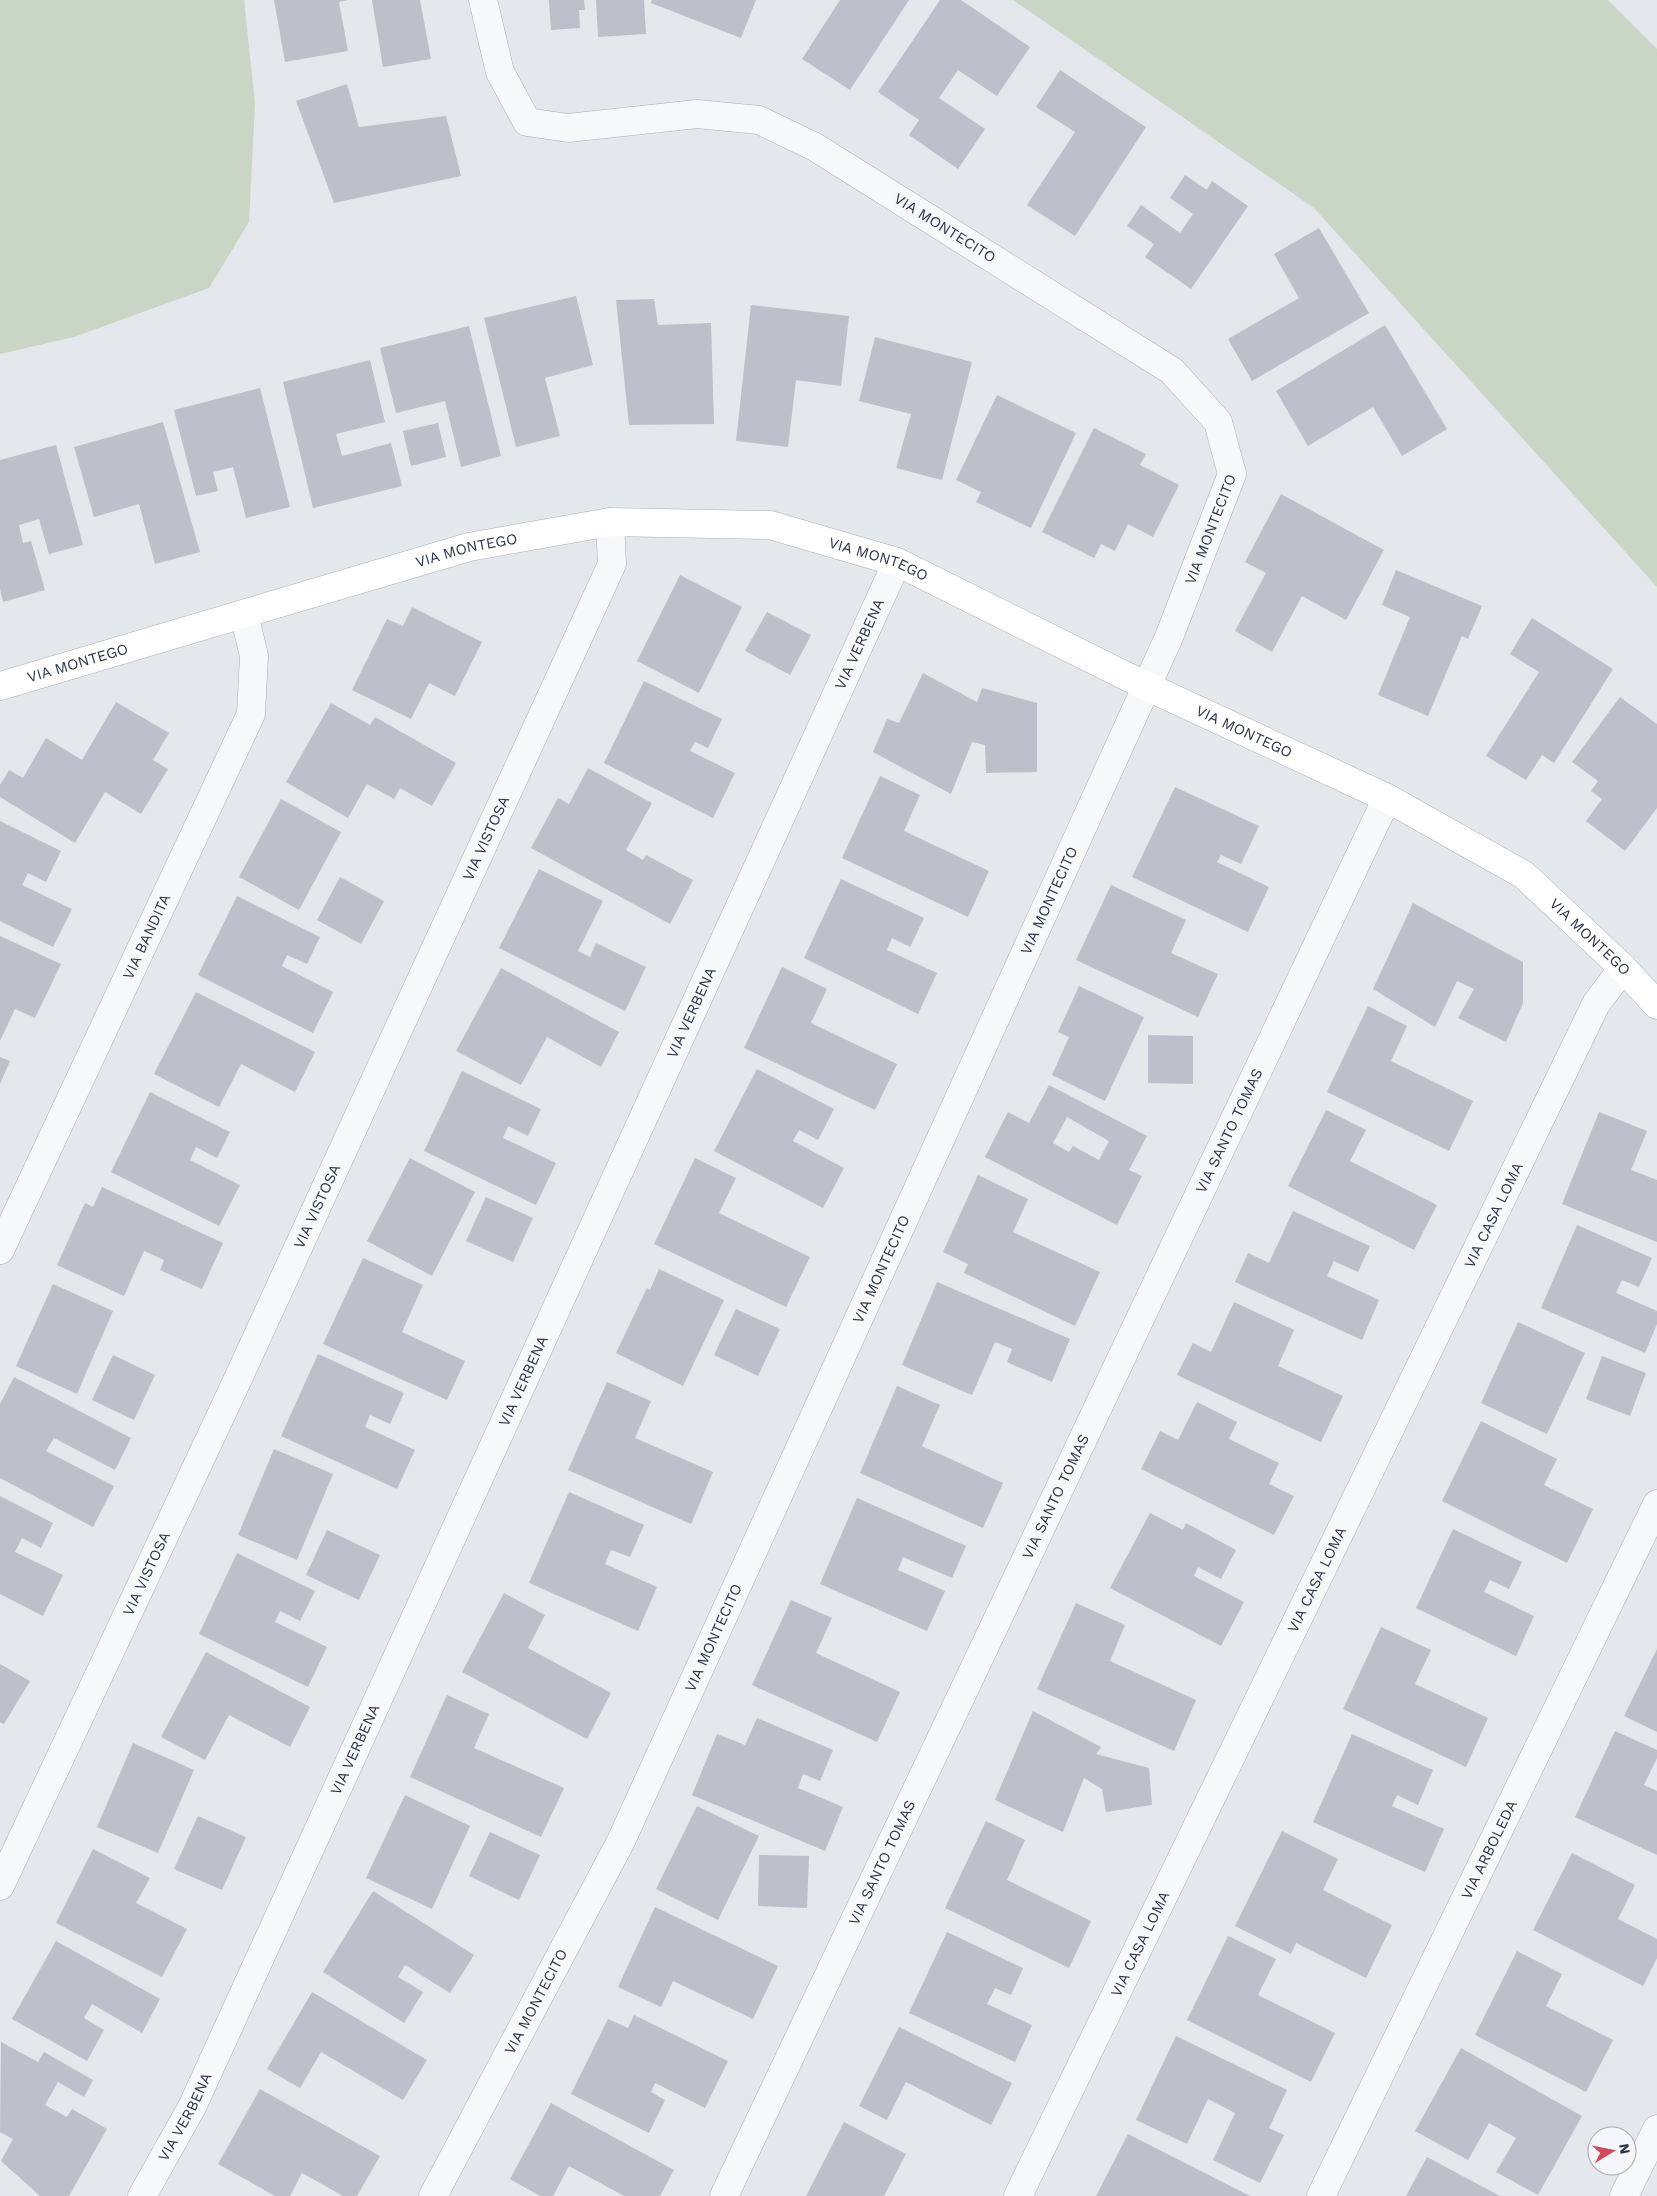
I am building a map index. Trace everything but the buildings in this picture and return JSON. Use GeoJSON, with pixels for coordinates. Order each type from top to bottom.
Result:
{"type":"FeatureCollection","features":[{"type":"Feature","properties":{"kind":"street","name":"VIA MONTECITO"},"geometry":{"type":"LineString","coordinates":[[433,2196],[621,1841],[1169,637],[1232,474],[1218,422],[1172,371],[816,147],[759,120],[697,114],[568,128],[527,122],[500,72],[483,0]]}},
{"type":"Feature","properties":{"kind":"street","name":"VIA MONTEGO"},"geometry":{"type":"LineString","coordinates":[[0,686],[470,547],[610,522],[770,525],[897,562],[1146,686],[1387,798],[1524,875],[1623,968],[1657,1006]]}},
{"type":"Feature","properties":{"kind":"street","name":"VIA VISTOSA"},"geometry":{"type":"LineString","coordinates":[[0,1886],[236,1383],[612,564],[610,522]]}},
{"type":"Feature","properties":{"kind":"street","name":"VIA VERBENA"},"geometry":{"type":"LineString","coordinates":[[142,2196],[192,2107],[897,562]]}},
{"type":"Feature","properties":{"kind":"street","name":"VIA BANDITA"},"geometry":{"type":"LineString","coordinates":[[0,1250],[250,714],[254,656],[244,614]]}},
{"type":"Feature","properties":{"kind":"street","name":"VIA SANTO TOMAS"},"geometry":{"type":"LineString","coordinates":[[724,2196],[1387,798]]}},
{"type":"Feature","properties":{"kind":"street","name":"VIA CASA LOMA"},"geometry":{"type":"LineString","coordinates":[[1018,2196],[1596,1004],[1623,968]]}},
{"type":"Feature","properties":{"kind":"street","name":"VIA ARBOLEDA"},"geometry":{"type":"LineString","coordinates":[[1321,2196],[1657,1504]]}},
{"type":"Feature","properties":{"kind":"street"},"geometry":{"type":"LineString","coordinates":[[1624,2196],[1657,2129]]}},
{"type":"Feature","properties":{"kind":"green space"},"geometry":{"type":"Polygon","coordinates":[[[0,0],[244,0],[255,103],[249,222],[209,288],[74,337],[0,354],[0,0]]]}},
{"type":"Feature","properties":{"kind":"green space"},"geometry":{"type":"Polygon","coordinates":[[[1013,0],[1608,0],[1657,49],[1657,587],[1314,208],[1013,0]]]}}]}
